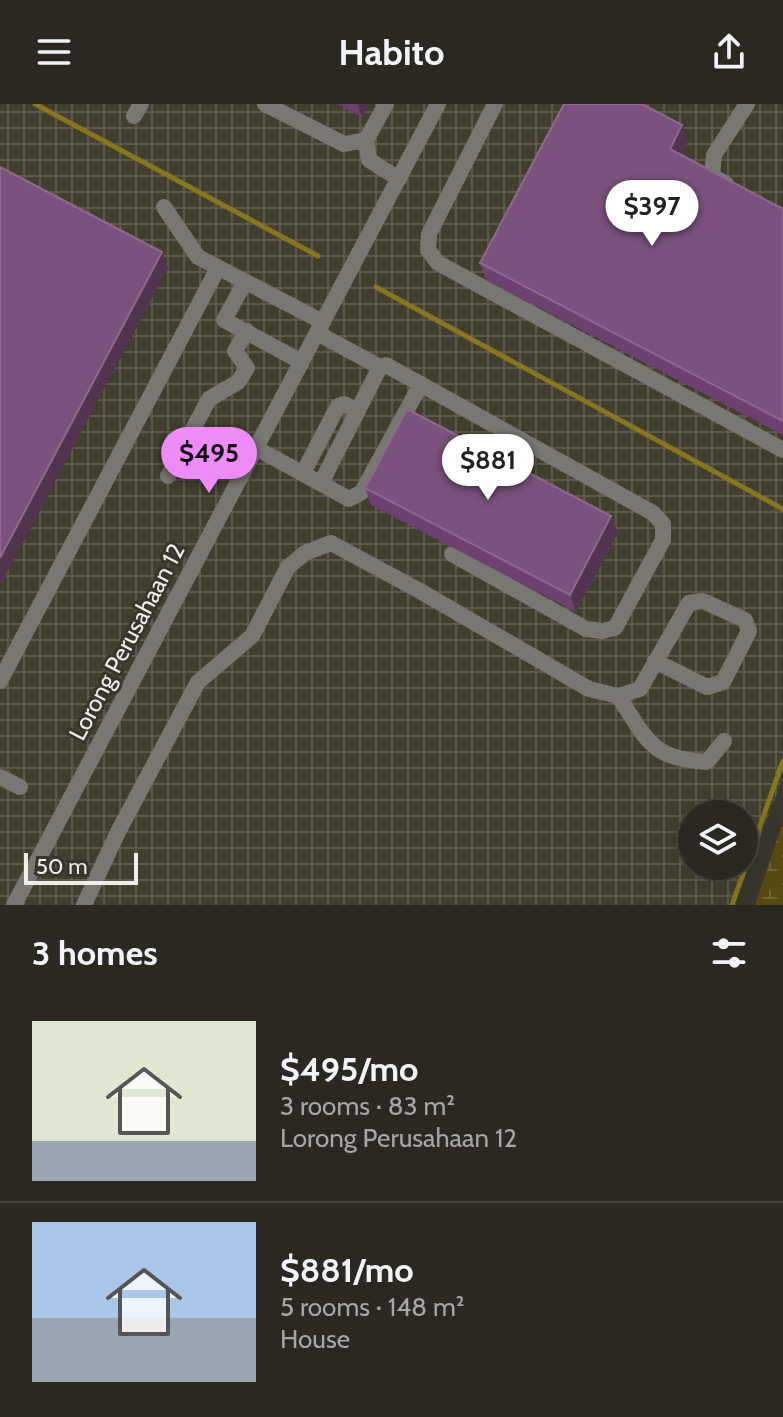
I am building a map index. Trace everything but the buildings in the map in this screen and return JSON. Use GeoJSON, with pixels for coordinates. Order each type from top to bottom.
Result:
{"type":"FeatureCollection","features":[{"type":"Feature","properties":{"kind":"street"},"geometry":{"type":"LineString","coordinates":[[265,104],[344,144],[366,140]]}},
{"type":"Feature","properties":{"kind":"street"},"geometry":{"type":"LineString","coordinates":[[386,104],[366,140],[369,160],[399,179]]}},
{"type":"Feature","properties":{"kind":"street","name":"Lorong Perusahaan 12"},"geometry":{"type":"LineString","coordinates":[[14,905],[438,104]]}},
{"type":"Feature","properties":{"kind":"street"},"geometry":{"type":"LineString","coordinates":[[495,104],[429,234],[428,250],[438,263],[783,450]]}},
{"type":"Feature","properties":{"kind":"street"},"geometry":{"type":"LineString","coordinates":[[746,195],[712,176],[714,155],[747,104]]}},
{"type":"Feature","properties":{"kind":"street"},"geometry":{"type":"LineString","coordinates":[[164,207],[198,257],[245,282],[380,367]]}},
{"type":"Feature","properties":{"kind":"street"},"geometry":{"type":"LineString","coordinates":[[0,681],[218,268]]}},
{"type":"Feature","properties":{"kind":"street"},"geometry":{"type":"LineString","coordinates":[[245,282],[224,320],[302,362]]}},
{"type":"Feature","properties":{"kind":"street"},"geometry":{"type":"LineString","coordinates":[[168,476],[209,399],[238,382],[247,368],[235,351],[247,331]]}},
{"type":"Feature","properties":{"kind":"street"},"geometry":{"type":"LineString","coordinates":[[321,483],[380,367],[386,365],[653,513],[663,524],[663,540],[615,628],[602,631],[586,629],[452,554]]}},
{"type":"Feature","properties":{"kind":"street"},"geometry":{"type":"LineString","coordinates":[[256,448],[349,499],[362,492],[421,384]]}},
{"type":"Feature","properties":{"kind":"street"},"geometry":{"type":"LineString","coordinates":[[303,473],[338,406],[344,404],[358,411]]}},
{"type":"Feature","properties":{"kind":"street"},"geometry":{"type":"LineString","coordinates":[[84,905],[118,832],[198,682],[252,636],[288,567],[305,553],[331,543],[589,689],[618,696],[640,689],[655,661],[689,603],[703,601],[745,620],[749,631],[723,682],[707,687],[655,661]]}},
{"type":"Feature","properties":{"kind":"street"},"geometry":{"type":"LineString","coordinates":[[618,696],[653,749],[683,760],[707,762],[724,741]]}},
{"type":"Feature","properties":{"kind":"street"},"geometry":{"type":"LineString","coordinates":[[0,777],[20,787]]}},
{"type":"Feature","properties":{"kind":"shaded area"},"geometry":{"type":"Polygon","coordinates":[[[0,104],[783,104],[783,778],[758,843],[758,800],[678,800],[678,880],[744,880],[734,905],[0,905],[0,104]]]}},
{"type":"Feature","properties":{"kind":"green space"},"geometry":{"type":"Polygon","coordinates":[[[783,822],[783,905],[755,905],[783,822]]]}},
{"type":"Feature","properties":{"kind":"waterway"},"geometry":{"type":"LineString","coordinates":[[35,104],[318,256]]}},
{"type":"Feature","properties":{"kind":"waterway"},"geometry":{"type":"LineString","coordinates":[[376,287],[783,509]]}},
{"type":"Feature","properties":{"kind":"waterway"},"geometry":{"type":"LineString","coordinates":[[732,905],[783,761]]}}]}
